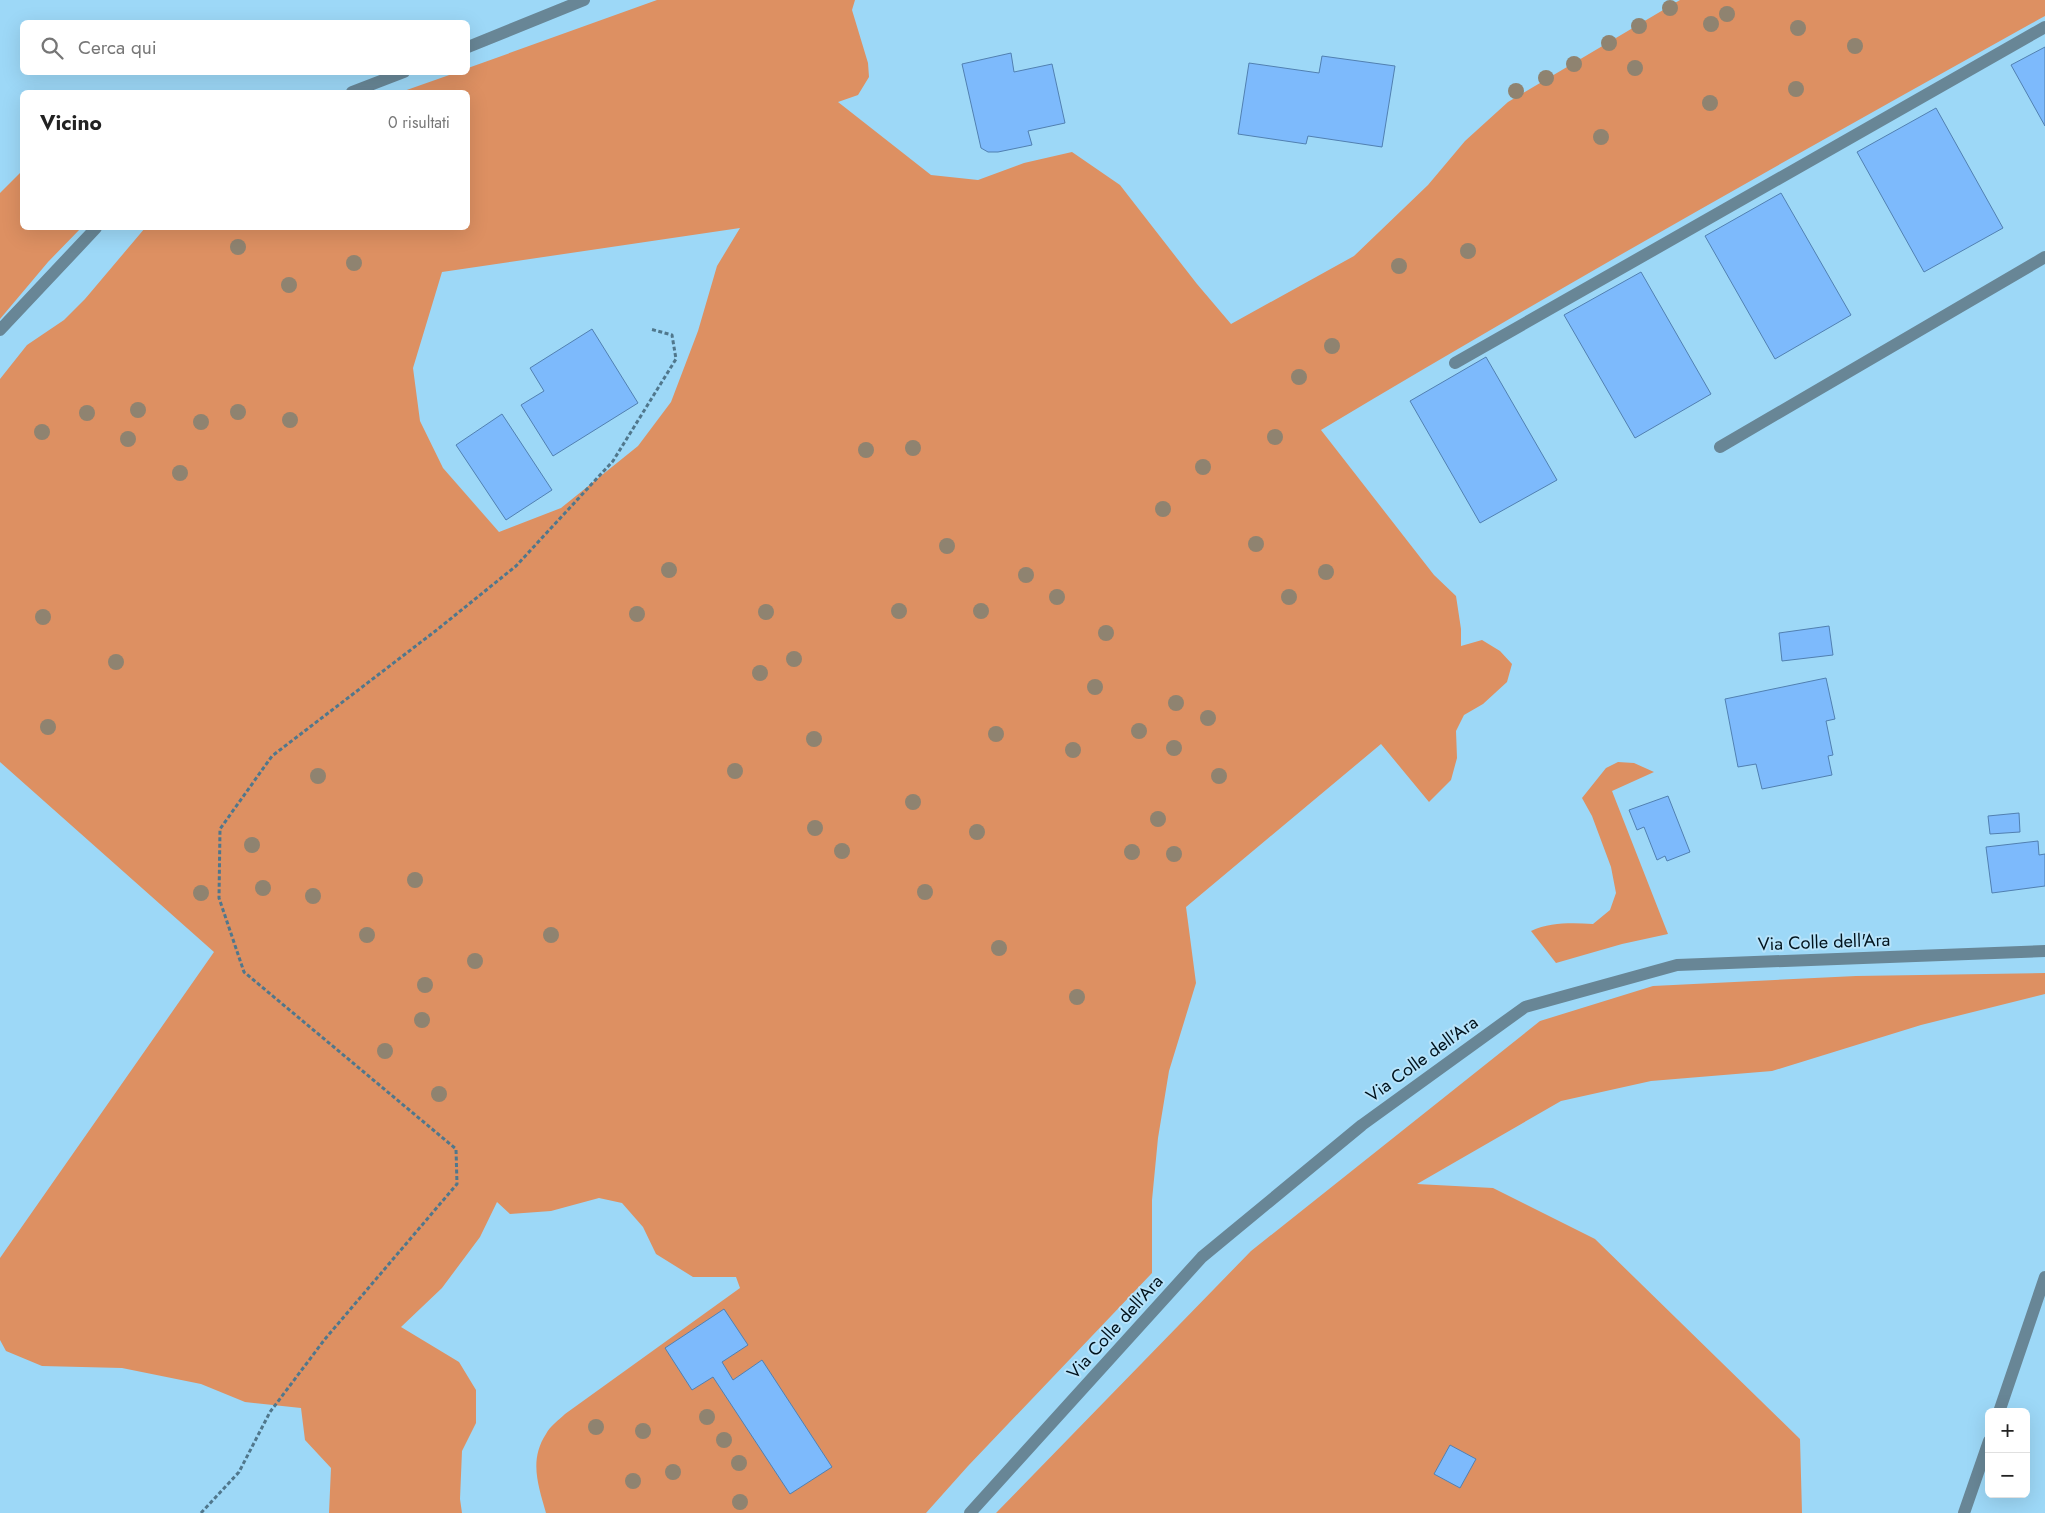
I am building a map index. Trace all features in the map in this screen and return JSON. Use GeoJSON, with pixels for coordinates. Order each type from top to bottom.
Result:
{"type":"FeatureCollection","features":[{"type":"Feature","properties":{"kind":"street"},"geometry":{"type":"LineString","coordinates":[[470,46],[584,0]]}},
{"type":"Feature","properties":{"kind":"street"},"geometry":{"type":"LineString","coordinates":[[1455,363],[2045,27]]}},
{"type":"Feature","properties":{"kind":"street"},"geometry":{"type":"LineString","coordinates":[[357,90],[396,75]]}},
{"type":"Feature","properties":{"kind":"street"},"geometry":{"type":"LineString","coordinates":[[0,330],[94,230]]}},
{"type":"Feature","properties":{"kind":"street"},"geometry":{"type":"LineString","coordinates":[[1720,447],[2045,257]]}},
{"type":"Feature","properties":{"kind":"street","name":"Via Colle dell'Ara"},"geometry":{"type":"LineString","coordinates":[[970,1513],[1202,1257],[1362,1125],[1525,1007],[1677,965],[2045,950]]}},
{"type":"Feature","properties":{"kind":"street"},"geometry":{"type":"LineString","coordinates":[[2000,1408],[2045,1277]]}},
{"type":"Feature","properties":{"kind":"street"},"geometry":{"type":"LineString","coordinates":[[1964,1513],[1985,1453]]}},
{"type":"Feature","properties":{"kind":"path"},"geometry":{"type":"LineString","coordinates":[[201,1513],[239,1472],[270,1412],[325,1339],[457,1184],[456,1149],[244,972],[219,898],[220,829],[272,756],[438,629],[516,566],[613,461],[676,359],[672,335],[650,329]]}},
{"type":"Feature","properties":{"kind":"shaded area"},"geometry":{"type":"Polygon","coordinates":[[[657,0],[855,0],[852,10],[868,63],[869,77],[858,95],[838,102],[931,175],[978,180],[1024,163],[1072,152],[1120,185],[1197,284],[1231,324],[1354,256],[1428,185],[1465,141],[1508,102],[1680,0],[2045,0],[2045,16],[1681,220],[1321,430],[1434,575],[1456,596],[1461,629],[1461,646],[1482,640],[1500,651],[1512,664],[1507,682],[1483,704],[1464,715],[1456,731],[1457,758],[1451,780],[1429,802],[1381,744],[1186,907],[1196,983],[1169,1071],[1158,1138],[1152,1200],[1152,1273],[968,1466],[926,1513],[546,1513],[538,1483],[536,1463],[541,1444],[550,1428],[565,1414],[740,1288],[736,1277],[693,1277],[656,1254],[643,1227],[622,1203],[599,1198],[551,1211],[510,1214],[497,1202],[480,1237],[442,1288],[401,1327],[459,1362],[476,1390],[476,1423],[462,1451],[460,1499],[462,1513],[329,1513],[331,1468],[305,1440],[301,1408],[245,1402],[201,1384],[122,1368],[42,1366],[6,1351],[0,1340],[0,1258],[214,952],[0,762],[0,379],[27,345],[64,320],[85,299],[143,230],[470,230],[470,90],[407,90],[449,75],[470,75],[470,67],[657,0]],[[740,228],[442,272],[413,368],[420,421],[443,468],[499,532],[561,508],[638,446],[671,402],[698,331],[717,266],[740,228]]]}},
{"type":"Feature","properties":{"kind":"shaded area"},"geometry":{"type":"Polygon","coordinates":[[[20,173],[20,230],[79,230],[48,262],[0,319],[0,193],[20,173]]]}},
{"type":"Feature","properties":{"kind":"shaded area"},"geometry":{"type":"Polygon","coordinates":[[[1618,762],[1634,763],[1654,772],[1612,791],[1668,934],[1622,944],[1556,963],[1531,931],[1569,923],[1593,924],[1610,910],[1616,893],[1611,867],[1592,816],[1582,798],[1606,768],[1618,762]]]}},
{"type":"Feature","properties":{"kind":"shaded area"},"geometry":{"type":"Polygon","coordinates":[[[2045,973],[2045,994],[1921,1025],[1772,1071],[1651,1081],[1561,1101],[1417,1184],[1493,1188],[1595,1239],[1800,1439],[1802,1513],[996,1513],[1251,1251],[1540,1021],[1653,986],[1856,976],[2045,973]]]}},
{"type":"Feature","properties":{"kind":"building"},"geometry":{"type":"Polygon","coordinates":[[[2045,47],[2045,126],[2011,65],[2045,47]]]}},
{"type":"Feature","properties":{"kind":"building"},"geometry":{"type":"Polygon","coordinates":[[[1011,53],[1014,72],[1052,64],[1065,123],[1028,131],[1032,145],[998,152],[988,152],[981,148],[962,64],[1011,53]]]}},
{"type":"Feature","properties":{"kind":"building"},"geometry":{"type":"Polygon","coordinates":[[[1322,56],[1395,66],[1382,147],[1308,136],[1306,144],[1238,134],[1249,63],[1319,73],[1322,56]]]}},
{"type":"Feature","properties":{"kind":"building"},"geometry":{"type":"Polygon","coordinates":[[[1936,108],[2003,228],[1924,272],[1857,152],[1936,108]]]}},
{"type":"Feature","properties":{"kind":"building"},"geometry":{"type":"Polygon","coordinates":[[[1781,193],[1851,315],[1775,359],[1705,236],[1781,193]]]}},
{"type":"Feature","properties":{"kind":"building"},"geometry":{"type":"Polygon","coordinates":[[[1641,272],[1711,394],[1635,438],[1564,315],[1641,272]]]}},
{"type":"Feature","properties":{"kind":"building"},"geometry":{"type":"Polygon","coordinates":[[[592,329],[638,403],[553,456],[521,405],[544,391],[530,368],[592,329]]]}},
{"type":"Feature","properties":{"kind":"building"},"geometry":{"type":"Polygon","coordinates":[[[1486,357],[1557,480],[1480,523],[1410,401],[1486,357]]]}},
{"type":"Feature","properties":{"kind":"building"},"geometry":{"type":"Polygon","coordinates":[[[502,414],[552,490],[506,520],[456,445],[502,414]]]}},
{"type":"Feature","properties":{"kind":"building"},"geometry":{"type":"Polygon","coordinates":[[[1829,626],[1833,655],[1782,661],[1779,633],[1829,626]]]}},
{"type":"Feature","properties":{"kind":"building"},"geometry":{"type":"Polygon","coordinates":[[[1826,678],[1835,719],[1826,721],[1833,755],[1828,756],[1832,775],[1762,789],[1756,764],[1738,767],[1725,699],[1826,678]]]}},
{"type":"Feature","properties":{"kind":"building"},"geometry":{"type":"Polygon","coordinates":[[[1668,796],[1690,852],[1667,861],[1665,856],[1657,860],[1644,827],[1637,830],[1629,810],[1668,796]]]}},
{"type":"Feature","properties":{"kind":"building"},"geometry":{"type":"Polygon","coordinates":[[[2019,813],[2020,832],[1990,834],[1988,816],[2019,813]]]}},
{"type":"Feature","properties":{"kind":"building"},"geometry":{"type":"Polygon","coordinates":[[[2038,841],[2039,855],[2045,854],[2045,886],[1992,893],[1986,847],[2038,841]]]}},
{"type":"Feature","properties":{"kind":"building"},"geometry":{"type":"Polygon","coordinates":[[[724,1309],[748,1345],[722,1362],[733,1380],[762,1360],[832,1467],[790,1494],[713,1377],[692,1390],[665,1348],[724,1309]]]}},
{"type":"Feature","properties":{"kind":"building"},"geometry":{"type":"Polygon","coordinates":[[[1450,1445],[1476,1459],[1460,1488],[1434,1474],[1450,1445]]]}}]}
